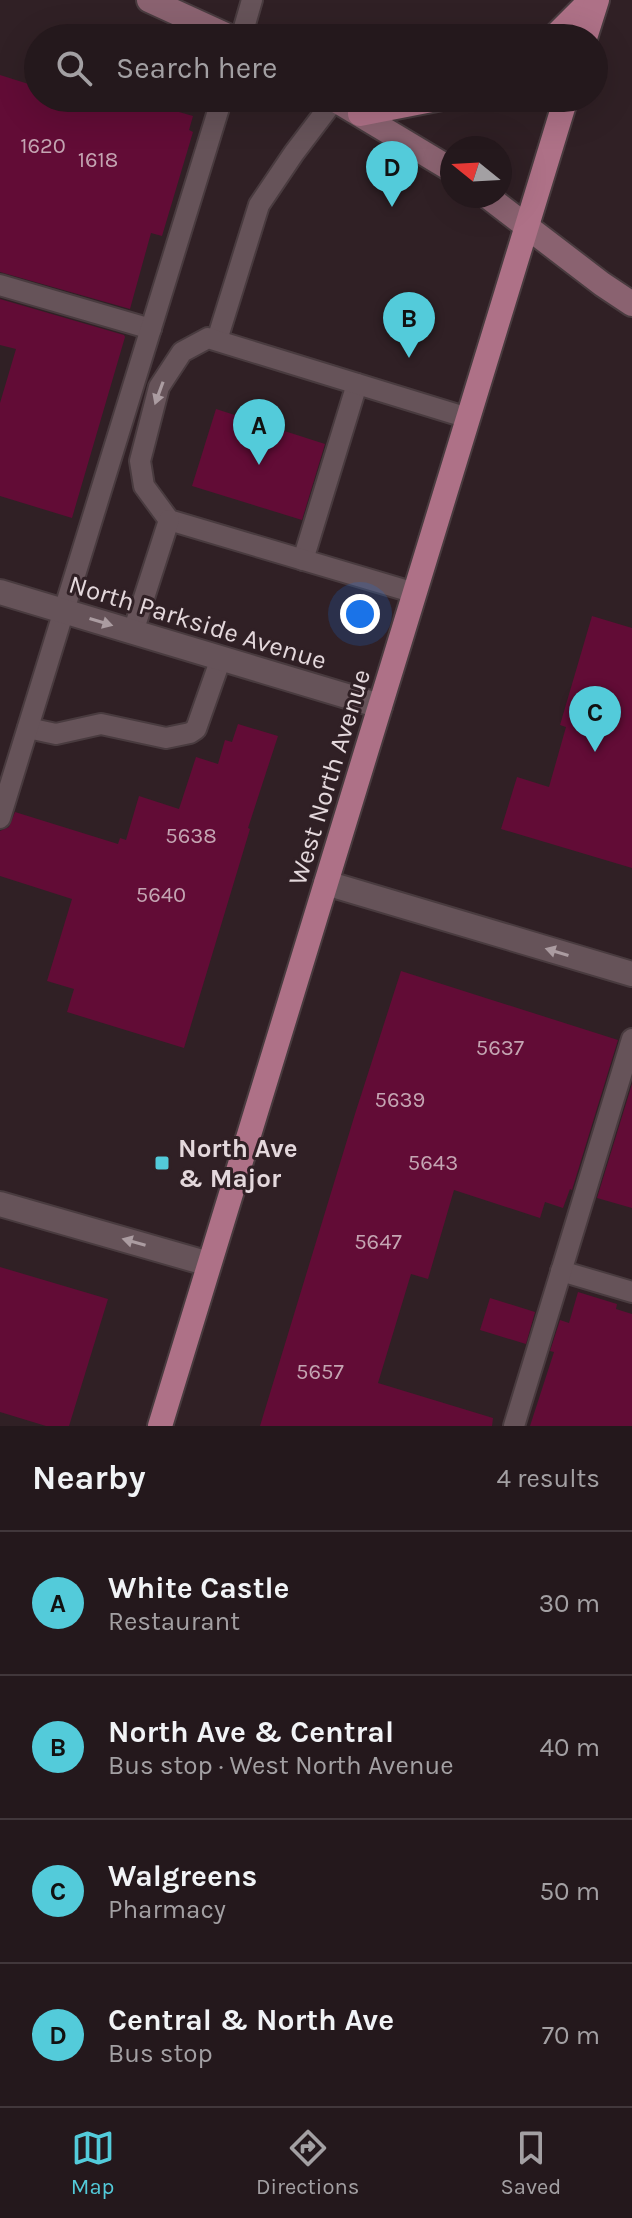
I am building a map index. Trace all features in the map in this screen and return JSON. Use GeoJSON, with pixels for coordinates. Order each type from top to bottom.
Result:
{"type":"FeatureCollection","features":[{"type":"Feature","properties":{"kind":"main road"},"geometry":{"type":"LineString","coordinates":[[568,24],[594,0]]}},
{"type":"Feature","properties":{"kind":"main road"},"geometry":{"type":"LineString","coordinates":[[588,24],[594,0]]}},
{"type":"Feature","properties":{"kind":"main road"},"geometry":{"type":"LineString","coordinates":[[360,114],[370,112]]}},
{"type":"Feature","properties":{"kind":"main road","name":"West North Avenue"},"geometry":{"type":"LineString","coordinates":[[160,1426],[562,112]]}},
{"type":"Feature","properties":{"kind":"street"},"geometry":{"type":"LineString","coordinates":[[149,0],[201,24]]}},
{"type":"Feature","properties":{"kind":"street"},"geometry":{"type":"LineString","coordinates":[[357,112],[440,163]]}},
{"type":"Feature","properties":{"kind":"street"},"geometry":{"type":"LineString","coordinates":[[503,208],[632,304]]}},
{"type":"Feature","properties":{"kind":"street","name":"North Parkside Avenue"},"geometry":{"type":"LineString","coordinates":[[0,592],[380,706]]}},
{"type":"Feature","properties":{"kind":"street"},"geometry":{"type":"LineString","coordinates":[[326,883],[632,974]]}},
{"type":"Feature","properties":{"kind":"street"},"geometry":{"type":"LineString","coordinates":[[0,1204],[209,1264]]}},
{"type":"Feature","properties":{"kind":"lane"},"geometry":{"type":"LineString","coordinates":[[245,24],[252,0]]}},
{"type":"Feature","properties":{"kind":"lane"},"geometry":{"type":"LineString","coordinates":[[0,818],[218,112]]}},
{"type":"Feature","properties":{"kind":"lane"},"geometry":{"type":"LineString","coordinates":[[212,339],[259,205],[324,112]]}},
{"type":"Feature","properties":{"kind":"lane"},"geometry":{"type":"LineString","coordinates":[[0,285],[151,329]]}},
{"type":"Feature","properties":{"kind":"lane"},"geometry":{"type":"LineString","coordinates":[[415,593],[169,520],[144,486],[140,461],[159,387],[182,352],[212,339],[468,418]]}},
{"type":"Feature","properties":{"kind":"lane"},"geometry":{"type":"LineString","coordinates":[[303,560],[357,384]]}},
{"type":"Feature","properties":{"kind":"lane"},"geometry":{"type":"LineString","coordinates":[[133,632],[169,520]]}},
{"type":"Feature","properties":{"kind":"lane"},"geometry":{"type":"LineString","coordinates":[[28,728],[56,734],[101,724],[166,738],[190,733],[196,729],[221,658]]}},
{"type":"Feature","properties":{"kind":"lane"},"geometry":{"type":"LineString","coordinates":[[514,1426],[632,1039]]}},
{"type":"Feature","properties":{"kind":"lane"},"geometry":{"type":"LineString","coordinates":[[561,1271],[632,1292]]}},
{"type":"Feature","properties":{"kind":"building"},"geometry":{"type":"Polygon","coordinates":[[[0,75],[24,83],[24,112],[179,112],[193,116],[189,130],[193,132],[162,236],[151,233],[130,309],[0,272],[0,75]]]}},
{"type":"Feature","properties":{"kind":"building"},"geometry":{"type":"Polygon","coordinates":[[[0,299],[125,337],[72,518],[0,496],[0,403],[16,349],[0,345],[0,299]]]}},
{"type":"Feature","properties":{"kind":"building"},"geometry":{"type":"Polygon","coordinates":[[[216,409],[325,444],[302,520],[192,486],[216,409]]]}},
{"type":"Feature","properties":{"kind":"building"},"geometry":{"type":"Polygon","coordinates":[[[592,616],[632,628],[632,868],[501,829],[517,777],[549,787],[566,727],[560,725],[592,616]]]}},
{"type":"Feature","properties":{"kind":"building"},"geometry":{"type":"Polygon","coordinates":[[[238,724],[278,736],[184,1048],[67,1012],[74,989],[47,981],[72,899],[0,876],[0,831],[9,827],[15,812],[118,844],[120,838],[126,840],[139,796],[179,809],[196,757],[218,764],[225,740],[232,742],[238,724]]]}},
{"type":"Feature","properties":{"kind":"building"},"geometry":{"type":"Polygon","coordinates":[[[401,971],[618,1040],[572,1190],[563,1208],[545,1202],[540,1218],[454,1190],[428,1279],[411,1274],[378,1383],[493,1418],[492,1426],[260,1426],[355,1114],[401,971]]]}},
{"type":"Feature","properties":{"kind":"building"},"geometry":{"type":"Polygon","coordinates":[[[632,1084],[632,1208],[597,1198],[632,1084]]]}},
{"type":"Feature","properties":{"kind":"building"},"geometry":{"type":"Polygon","coordinates":[[[0,1267],[108,1299],[69,1426],[46,1426],[0,1412],[0,1267]]]}},
{"type":"Feature","properties":{"kind":"building"},"geometry":{"type":"Polygon","coordinates":[[[578,1292],[617,1304],[616,1309],[632,1314],[632,1426],[530,1426],[554,1352],[550,1351],[560,1320],[569,1323],[578,1292]]]}},
{"type":"Feature","properties":{"kind":"building"},"geometry":{"type":"Polygon","coordinates":[[[490,1298],[535,1312],[526,1344],[480,1330],[490,1298]]]}},
{"type":"Feature","properties":{"kind":"place","name":"Central & North Ave"},"geometry":{"type":"Point","coordinates":[392,207]}},
{"type":"Feature","properties":{"kind":"place","name":"North Ave & Central"},"geometry":{"type":"Point","coordinates":[409,358]}},
{"type":"Feature","properties":{"kind":"place","name":"White Castle"},"geometry":{"type":"Point","coordinates":[259,465]}},
{"type":"Feature","properties":{"kind":"place","name":"Walgreens"},"geometry":{"type":"Point","coordinates":[595,752]}},
{"type":"Feature","properties":{"kind":"place","name":"North Ave & Major"},"geometry":{"type":"Point","coordinates":[162,1163]}}]}
